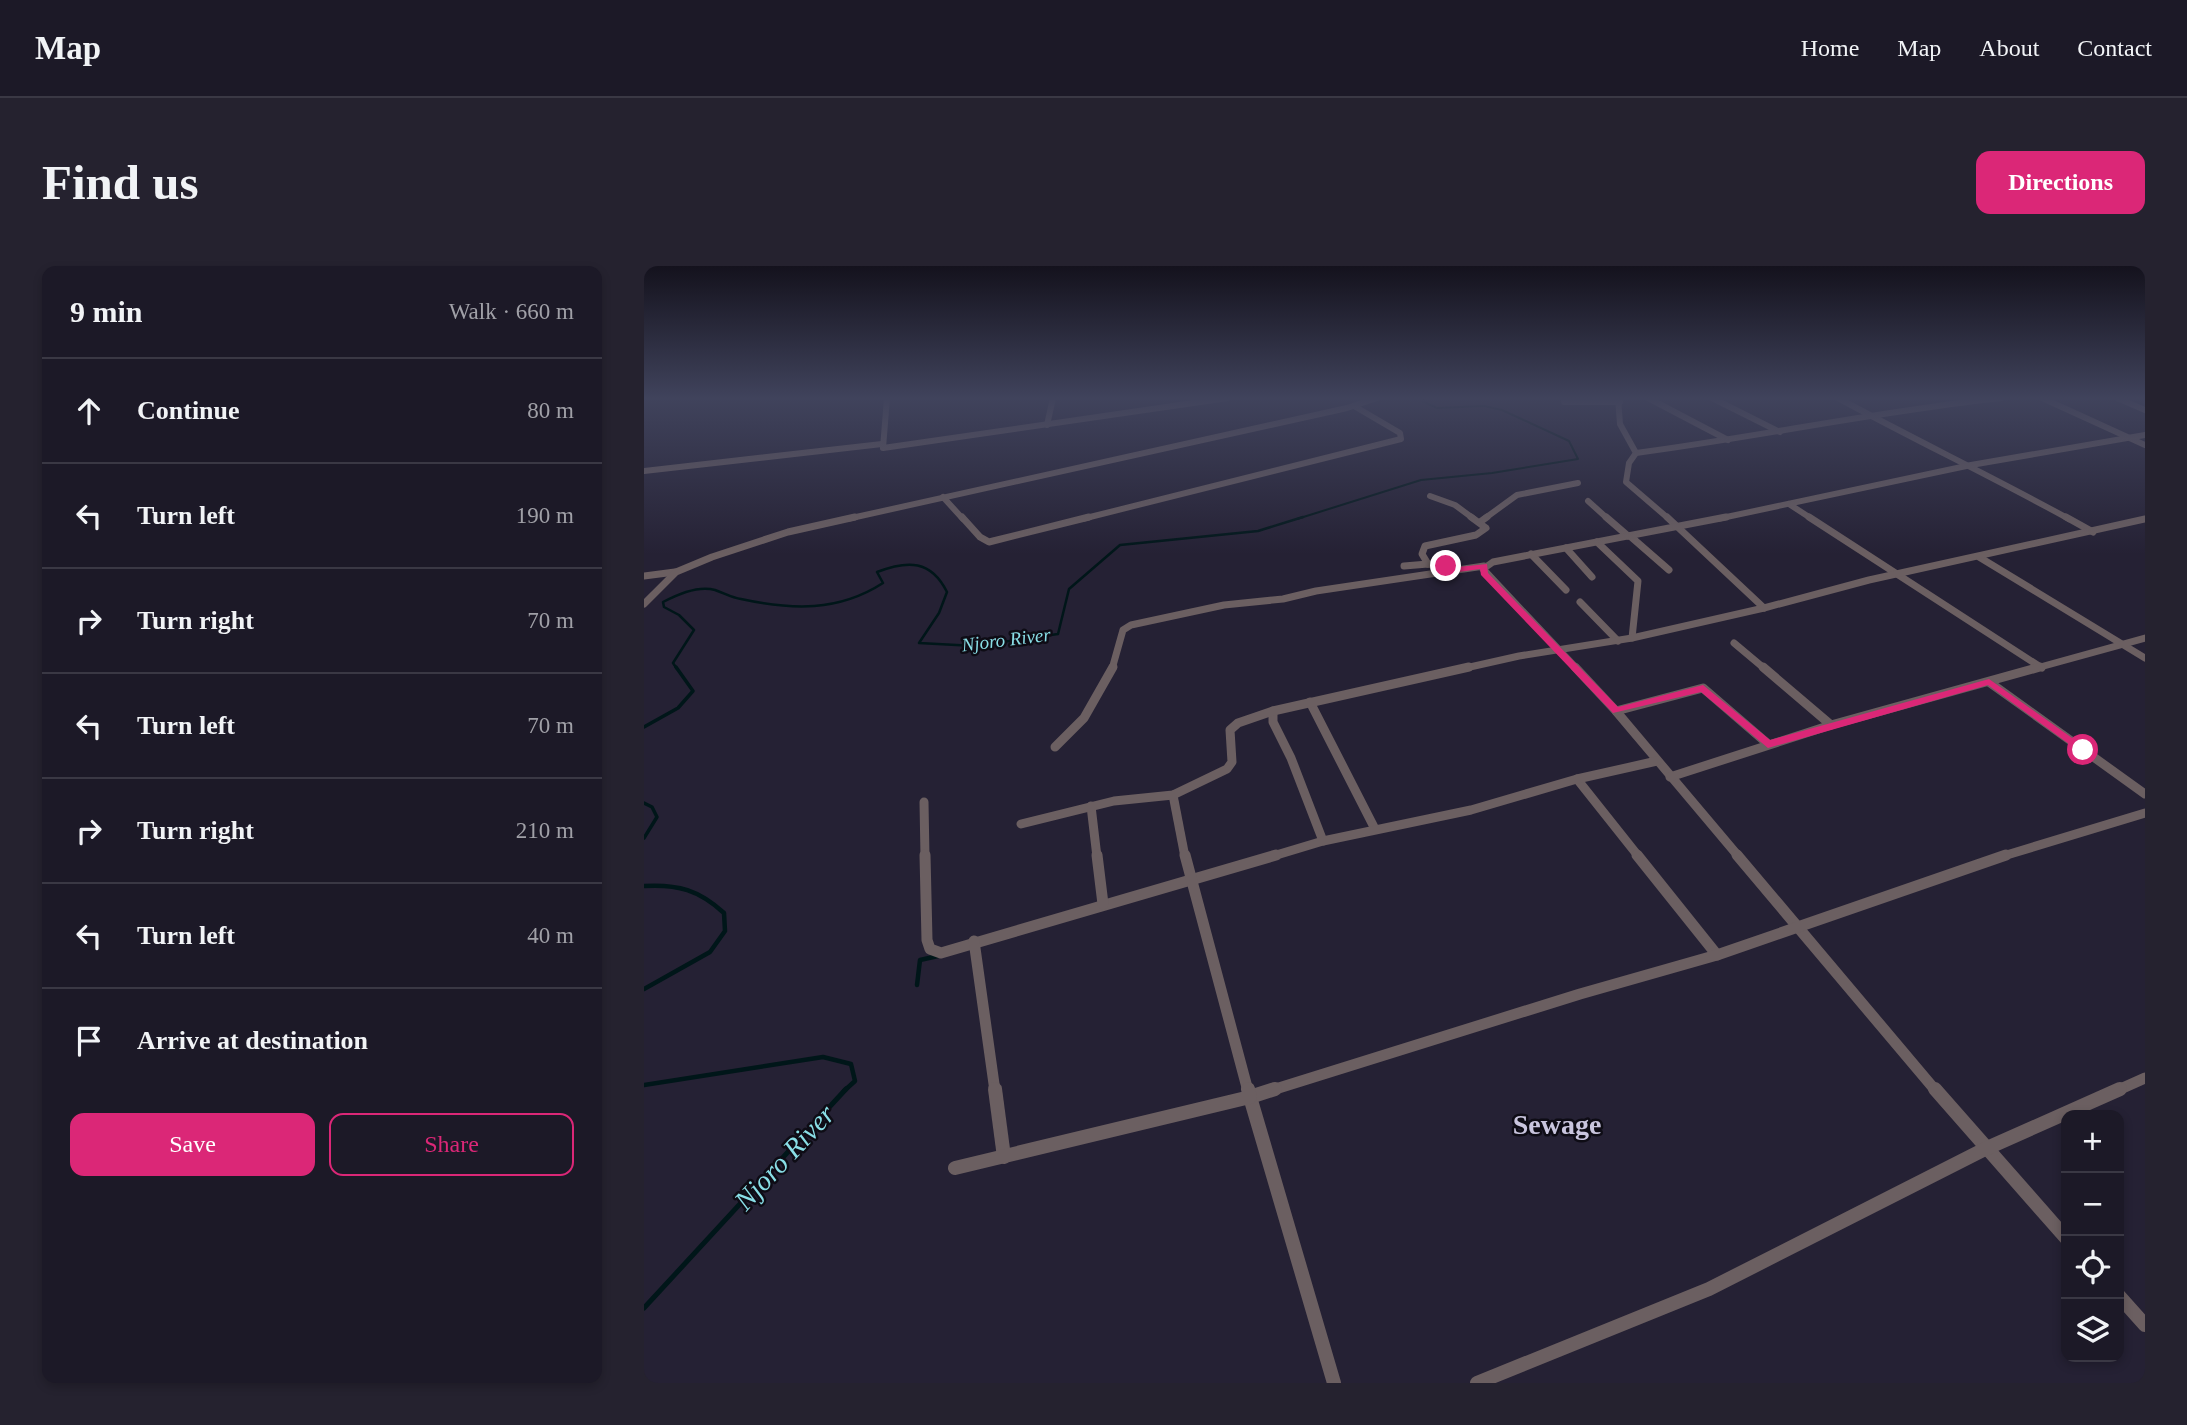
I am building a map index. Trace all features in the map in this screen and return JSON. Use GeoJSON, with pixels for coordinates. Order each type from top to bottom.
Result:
{"type":"FeatureCollection","features":[{"type":"Feature","properties":{"kind":"street"},"geometry":{"type":"LineString","coordinates":[[644,471],[828,450]]}},
{"type":"Feature","properties":{"kind":"street"},"geometry":{"type":"LineString","coordinates":[[644,576],[676,572],[788,532],[1152,450]]}},
{"type":"Feature","properties":{"kind":"street"},"geometry":{"type":"LineString","coordinates":[[943,496],[979,537],[989,542],[1356,450]]}},
{"type":"Feature","properties":{"kind":"street"},"geometry":{"type":"LineString","coordinates":[[1656,450],[1636,453],[1629,463],[1626,482],[1679,527],[1764,608]]}},
{"type":"Feature","properties":{"kind":"street"},"geometry":{"type":"LineString","coordinates":[[1940,450],[2093,532]]}},
{"type":"Feature","properties":{"kind":"street"},"geometry":{"type":"LineString","coordinates":[[1055,747],[1084,718],[1113,668],[1123,629],[1131,625],[1224,605],[1283,599],[1484,566],[1971,465],[2058,450]]}},
{"type":"Feature","properties":{"kind":"street"},"geometry":{"type":"LineString","coordinates":[[1480,522],[1517,495],[1578,482]]}},
{"type":"Feature","properties":{"kind":"street"},"geometry":{"type":"LineString","coordinates":[[1429,564],[1422,554],[1425,546],[1476,535],[1486,528],[1448,501],[1430,496]]}},
{"type":"Feature","properties":{"kind":"street"},"geometry":{"type":"LineString","coordinates":[[1588,501],[1669,570]]}},
{"type":"Feature","properties":{"kind":"street"},"geometry":{"type":"LineString","coordinates":[[1789,504],[2042,668]]}},
{"type":"Feature","properties":{"kind":"street"},"geometry":{"type":"LineString","coordinates":[[1021,824],[1091,806],[1173,795],[1227,769],[1232,762],[1230,730],[1238,723],[1273,711],[1507,659],[1632,638],[2145,519]]}},
{"type":"Feature","properties":{"kind":"street"},"geometry":{"type":"LineString","coordinates":[[1597,542],[1638,581],[1632,638]]}},
{"type":"Feature","properties":{"kind":"street"},"geometry":{"type":"LineString","coordinates":[[1566,548],[1592,577]]}},
{"type":"Feature","properties":{"kind":"street"},"geometry":{"type":"LineString","coordinates":[[1531,555],[1566,590]]}},
{"type":"Feature","properties":{"kind":"street"},"geometry":{"type":"LineString","coordinates":[[1979,557],[2145,658]]}},
{"type":"Feature","properties":{"kind":"street"},"geometry":{"type":"LineString","coordinates":[[1404,566],[1429,564],[1458,569]]}},
{"type":"Feature","properties":{"kind":"street"},"geometry":{"type":"LineString","coordinates":[[1484,566],[1484,573],[1616,711],[1985,1149],[2064,1236]]}},
{"type":"Feature","properties":{"kind":"street"},"geometry":{"type":"LineString","coordinates":[[644,604],[676,572]]}},
{"type":"Feature","properties":{"kind":"street"},"geometry":{"type":"LineString","coordinates":[[1580,602],[1618,641]]}},
{"type":"Feature","properties":{"kind":"street"},"geometry":{"type":"LineString","coordinates":[[1670,778],[1831,725],[2145,638]]}},
{"type":"Feature","properties":{"kind":"street"},"geometry":{"type":"LineString","coordinates":[[1734,643],[1831,725]]}},
{"type":"Feature","properties":{"kind":"street"},"geometry":{"type":"LineString","coordinates":[[1989,682],[2145,794]]}},
{"type":"Feature","properties":{"kind":"street"},"geometry":{"type":"LineString","coordinates":[[1616,711],[1703,688],[1768,744]]}},
{"type":"Feature","properties":{"kind":"street"},"geometry":{"type":"LineString","coordinates":[[1310,702],[1376,829]]}},
{"type":"Feature","properties":{"kind":"street"},"geometry":{"type":"LineString","coordinates":[[1273,711],[1273,722],[1291,758],[1323,841]]}},
{"type":"Feature","properties":{"kind":"street"},"geometry":{"type":"LineString","coordinates":[[924,802],[927,940],[930,949],[941,953],[974,941],[1323,841],[1471,810],[1577,779],[1657,761]]}},
{"type":"Feature","properties":{"kind":"street"},"geometry":{"type":"LineString","coordinates":[[1577,779],[1717,955]]}},
{"type":"Feature","properties":{"kind":"street"},"geometry":{"type":"LineString","coordinates":[[1173,795],[1190,881],[1334,1383]]}},
{"type":"Feature","properties":{"kind":"street"},"geometry":{"type":"LineString","coordinates":[[1091,806],[1103,904]]}},
{"type":"Feature","properties":{"kind":"street"},"geometry":{"type":"LineString","coordinates":[[956,1168],[1250,1097],[1580,994],[1717,955],[1796,925],[1989,860],[2145,813]]}},
{"type":"Feature","properties":{"kind":"street"},"geometry":{"type":"LineString","coordinates":[[974,941],[1004,1157]]}},
{"type":"Feature","properties":{"kind":"street"},"geometry":{"type":"LineString","coordinates":[[1478,1383],[1709,1289],[1985,1149],[2145,1078]]}},
{"type":"Feature","properties":{"kind":"street"},"geometry":{"type":"LineString","coordinates":[[2122,1299],[2145,1325]]}},
{"type":"Feature","properties":{"kind":"waterway","name":"Njoro River"},"geometry":{"type":"LineString","coordinates":[[1297,519],[1421,480],[1492,473],[1578,459],[1574,450]]}},
{"type":"Feature","properties":{"kind":"waterway","name":"Njoro River"},"geometry":{"type":"LineString","coordinates":[[677,669],[673,663],[694,630],[679,615],[664,607],[663,602],[688,591],[708,589],[760,603],[814,606],[849,599],[883,583],[877,572],[899,566],[918,566],[934,574],[947,592],[939,613],[919,643],[975,646],[1058,634],[1069,589],[1120,545],[1258,531],[1303,517]]}},
{"type":"Feature","properties":{"kind":"waterway","name":"Njoro River"},"geometry":{"type":"LineString","coordinates":[[644,727],[678,708],[693,691],[676,667]]}},
{"type":"Feature","properties":{"kind":"waterway","name":"Njoro River"},"geometry":{"type":"LineString","coordinates":[[644,803],[652,807],[657,817],[644,838]]}},
{"type":"Feature","properties":{"kind":"waterway","name":"Njoro River"},"geometry":{"type":"LineString","coordinates":[[644,886],[667,886],[697,894],[724,913],[725,931],[710,952],[644,989]]}},
{"type":"Feature","properties":{"kind":"waterway"},"geometry":{"type":"LineString","coordinates":[[917,985],[920,960],[938,956]]}},
{"type":"Feature","properties":{"kind":"waterway","name":"Njoro River"},"geometry":{"type":"LineString","coordinates":[[644,1085],[823,1057],[851,1064],[855,1081],[845,1090]]}},
{"type":"Feature","properties":{"kind":"waterway","name":"Njoro River"},"geometry":{"type":"LineString","coordinates":[[644,1308],[845,1090]]}},
{"type":"Feature","properties":{"kind":"district","name":"Sewage"},"geometry":{"type":"Point","coordinates":[1557,1124]}},
{"type":"Feature","properties":{"kind":"route"},"geometry":{"type":"LineString","coordinates":[[1446,566],[1458,569],[1484,566],[1484,573],[1616,711],[1703,688],[1768,744],[1989,682],[2083,750]]}}]}
